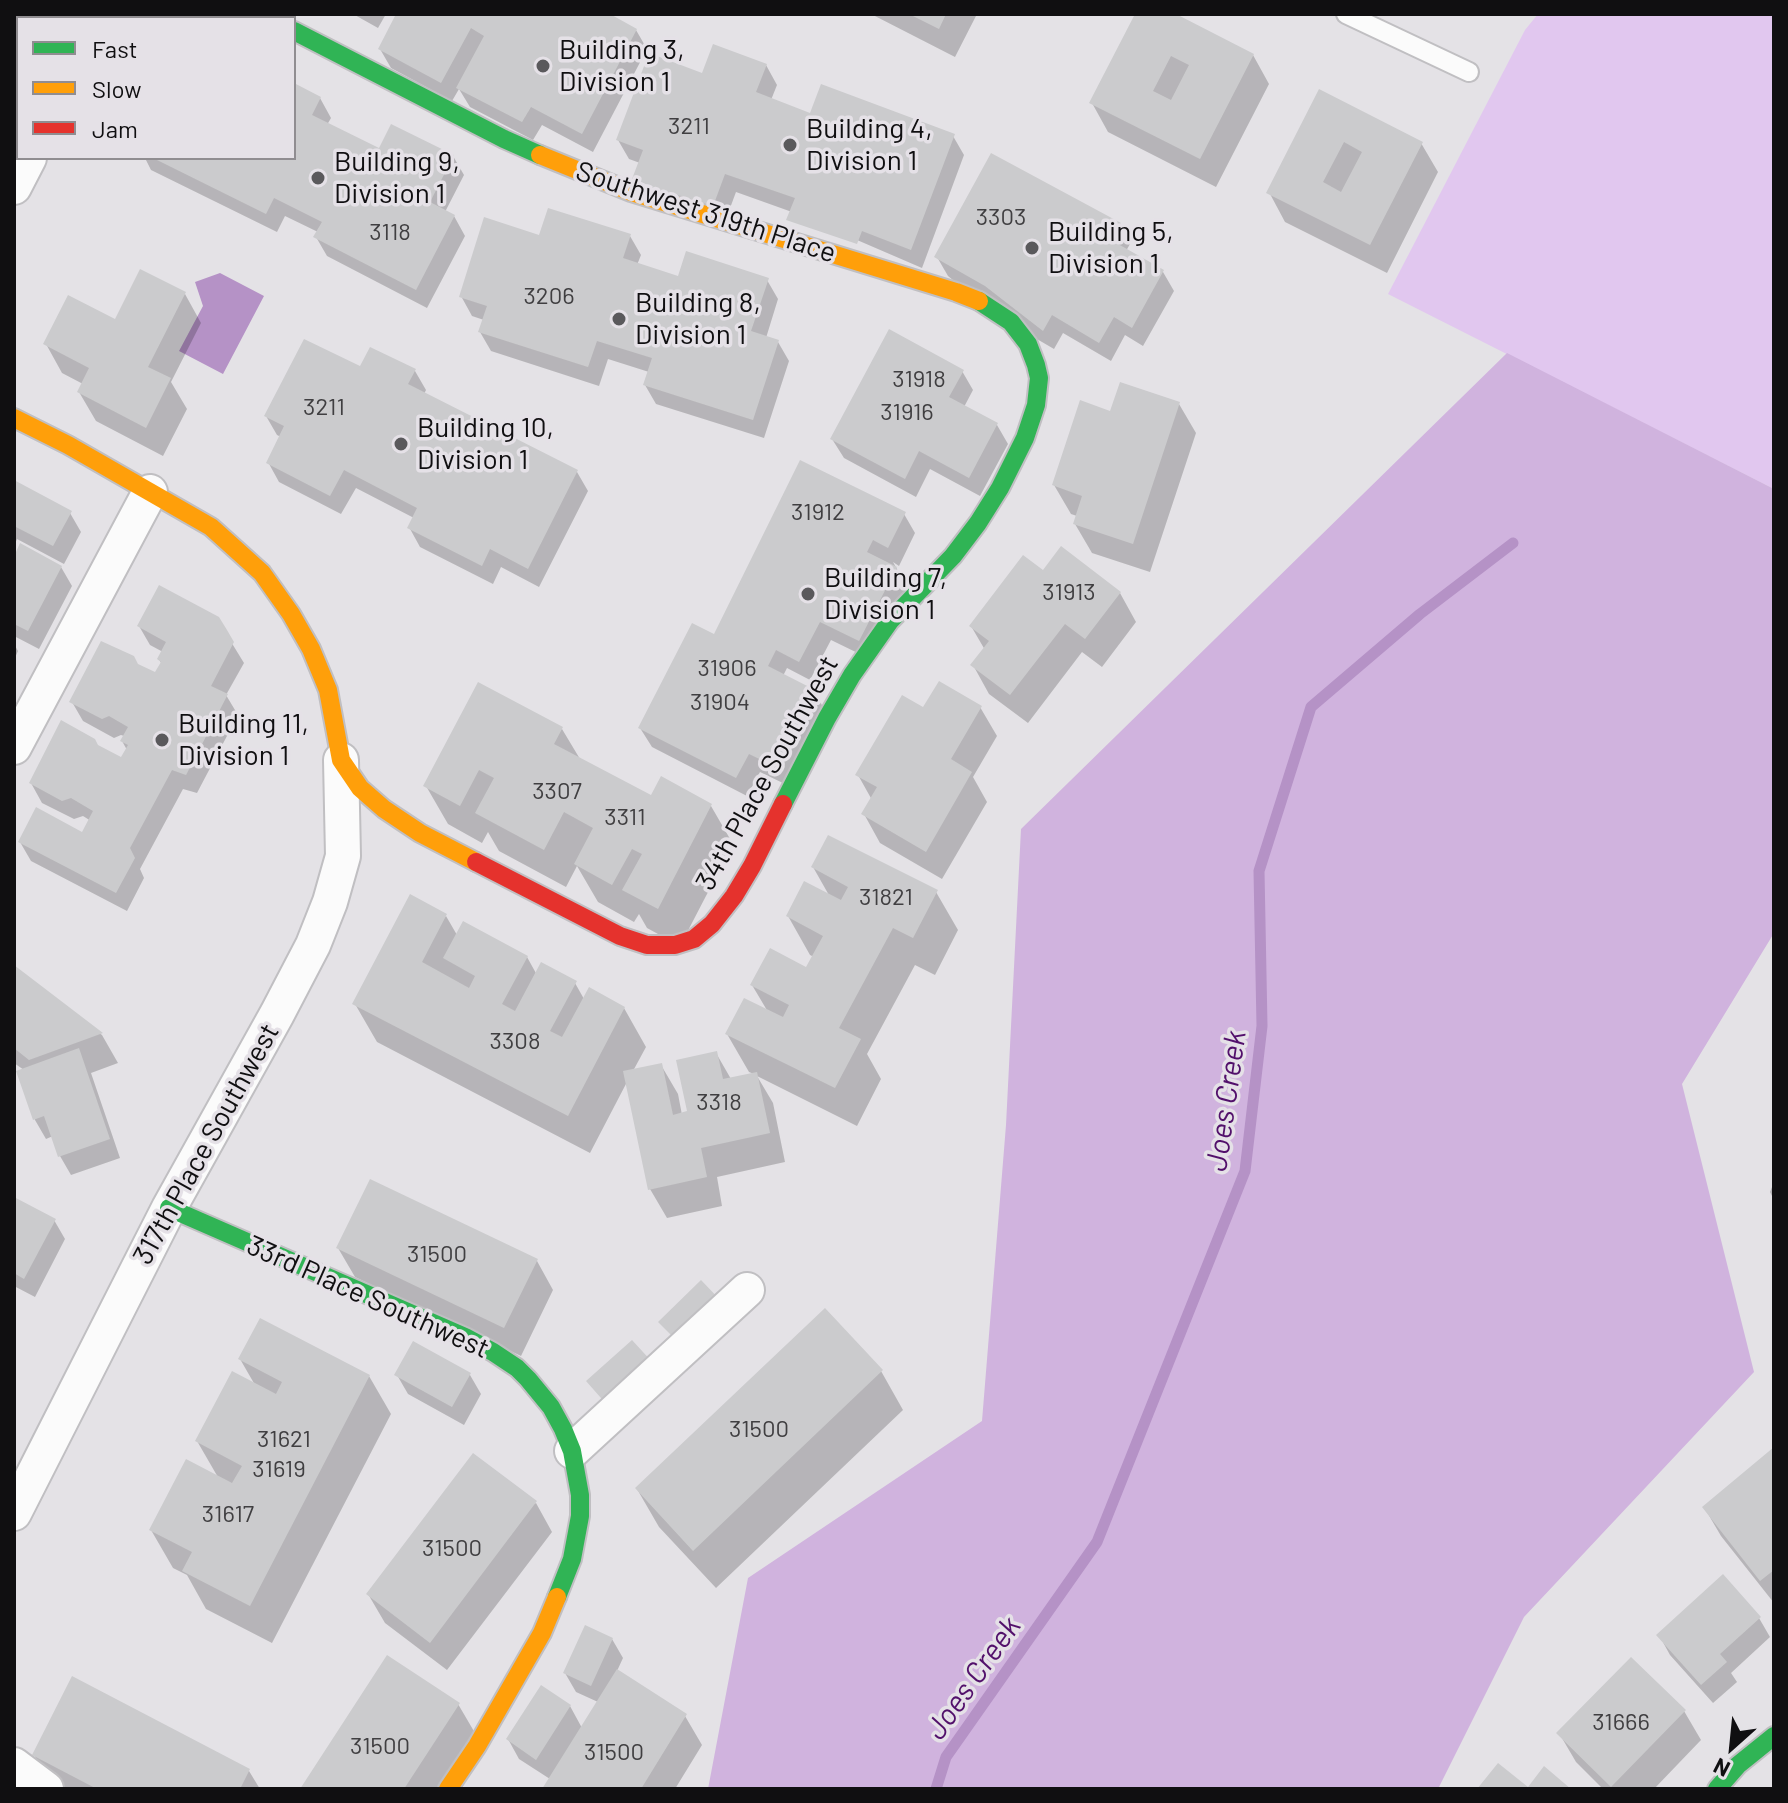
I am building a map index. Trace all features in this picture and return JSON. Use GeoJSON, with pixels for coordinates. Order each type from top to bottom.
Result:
{"type":"FeatureCollection","features":[{"type":"Feature","properties":{"kind":"street","name":"Southwest 319th Place"},"geometry":{"type":"LineString","coordinates":[[296,32],[504,139],[568,168],[618,187],[986,304],[1011,322],[1028,344],[1036,365],[1039,392]]}},
{"type":"Feature","properties":{"kind":"street"},"geometry":{"type":"LineString","coordinates":[[14,187],[28,160]]}},
{"type":"Feature","properties":{"kind":"street","name":"34th Place Southwest"},"geometry":{"type":"LineString","coordinates":[[341,760],[360,788],[384,809],[420,833],[488,869],[629,940],[665,946],[694,939],[712,924],[740,886],[827,718],[867,653],[899,610],[953,556],[990,505],[1025,438],[1039,392]]}},
{"type":"Feature","properties":{"kind":"street"},"geometry":{"type":"LineString","coordinates":[[14,418],[68,445],[211,527],[262,573],[311,649],[328,690],[341,760]]}},
{"type":"Feature","properties":{"kind":"street"},"geometry":{"type":"LineString","coordinates":[[14,747],[150,492]]}},
{"type":"Feature","properties":{"kind":"street","name":"317th Place Southwest"},"geometry":{"type":"LineString","coordinates":[[14,1513],[169,1208],[313,945],[343,856],[341,760]]}},
{"type":"Feature","properties":{"kind":"street","name":"33rd Place Southwest"},"geometry":{"type":"LineString","coordinates":[[169,1208],[493,1352],[517,1368],[540,1392],[563,1429],[577,1474],[580,1516],[572,1559],[542,1633],[477,1746],[448,1789]]}},
{"type":"Feature","properties":{"kind":"street"},"geometry":{"type":"LineString","coordinates":[[572,1451],[747,1290]]}},
{"type":"Feature","properties":{"kind":"street"},"geometry":{"type":"LineString","coordinates":[[1717,1789],[1738,1765],[1774,1736]]}},
{"type":"Feature","properties":{"kind":"street"},"geometry":{"type":"LineString","coordinates":[[14,1765],[46,1789]]}},
{"type":"Feature","properties":{"kind":"lane"},"geometry":{"type":"LineString","coordinates":[[1346,14],[1469,72]]}},
{"type":"Feature","properties":{"kind":"shaded area"},"geometry":{"type":"Polygon","coordinates":[[[1538,14],[1774,14],[1774,489],[1388,294],[1525,30],[1538,14]]]}},
{"type":"Feature","properties":{"kind":"shaded area"},"geometry":{"type":"Polygon","coordinates":[[[220,273],[264,296],[223,374],[179,351],[203,306],[195,282],[220,273]]]}},
{"type":"Feature","properties":{"kind":"shaded area"},"geometry":{"type":"Polygon","coordinates":[[[1507,353],[1774,489],[1774,933],[1682,1084],[1754,1372],[1524,1617],[1438,1789],[708,1789],[748,1578],[982,1421],[1006,1125],[1021,829],[1507,353]]]}},
{"type":"Feature","properties":{"kind":"building"},"geometry":{"type":"Polygon","coordinates":[[[14,14],[46,14],[50,16],[16,16],[14,107],[14,14]]]}},
{"type":"Feature","properties":{"kind":"building","name":"Building 3, Division 1"},"geometry":{"type":"Polygon","coordinates":[[[396,14],[610,14],[637,29],[582,134],[531,107],[522,122],[456,88],[484,36],[471,28],[441,83],[378,49],[396,14]]]}},
{"type":"Feature","properties":{"kind":"building"},"geometry":{"type":"Polygon","coordinates":[[[909,14],[946,14],[939,29],[909,14]]]}},
{"type":"Feature","properties":{"kind":"building"},"geometry":{"type":"Polygon","coordinates":[[[1135,14],[1176,14],[1254,54],[1200,159],[1089,103],[1135,14]],[[1171,56],[1153,91],[1171,100],[1189,65],[1171,56]]]}},
{"type":"Feature","properties":{"kind":"building","name":"Building 4, Division 1"},"geometry":{"type":"Polygon","coordinates":[[[713,44],[767,64],[756,92],[810,113],[821,84],[955,134],[911,250],[862,231],[857,244],[786,220],[795,198],[725,174],[712,209],[632,179],[643,150],[616,140],[649,53],[702,73],[713,44]]]}},
{"type":"Feature","properties":{"kind":"building","name":"Building 9, Division 1"},"geometry":{"type":"Polygon","coordinates":[[[296,84],[321,97],[312,115],[379,148],[391,124],[454,155],[430,202],[455,215],[416,290],[313,237],[322,222],[274,198],[266,214],[157,160],[296,160],[296,84]]]}},
{"type":"Feature","properties":{"kind":"building"},"geometry":{"type":"Polygon","coordinates":[[[1319,89],[1423,142],[1370,245],[1266,193],[1319,89]],[[1344,142],[1323,182],[1341,192],[1362,152],[1344,142]]]}},
{"type":"Feature","properties":{"kind":"building","name":"Building 5, Division 1"},"geometry":{"type":"Polygon","coordinates":[[[991,153],[1121,223],[1111,240],[1164,270],[1132,328],[1114,317],[1099,343],[1052,315],[1043,331],[985,286],[934,257],[991,153]]]}},
{"type":"Feature","properties":{"kind":"building","name":"Building 8, Division 1"},"geometry":{"type":"Polygon","coordinates":[[[548,208],[631,234],[623,258],[678,276],[686,251],[769,278],[751,331],[779,340],[753,420],[643,385],[652,358],[597,341],[588,367],[478,332],[487,306],[459,297],[484,217],[539,235],[548,208]]]}},
{"type":"Feature","properties":{"kind":"building"},"geometry":{"type":"Polygon","coordinates":[[[140,269],[186,292],[148,367],[171,378],[146,428],[77,392],[89,368],[43,344],[68,295],[115,319],[140,269]]]}},
{"type":"Feature","properties":{"kind":"building"},"geometry":{"type":"Polygon","coordinates":[[[889,329],[964,370],[949,397],[998,423],[969,478],[919,451],[905,479],[830,439],[889,329]]]}},
{"type":"Feature","properties":{"kind":"building","name":"Building 10, Division 1"},"geometry":{"type":"Polygon","coordinates":[[[304,339],[360,366],[370,347],[416,369],[408,384],[578,470],[528,569],[490,549],[482,566],[407,528],[417,508],[344,470],[330,496],[266,463],[284,426],[264,416],[304,339]]]}},
{"type":"Feature","properties":{"kind":"building"},"geometry":{"type":"Polygon","coordinates":[[[1120,382],[1180,402],[1133,544],[1073,524],[1082,496],[1052,485],[1080,400],[1110,411],[1120,382]]]}},
{"type":"Feature","properties":{"kind":"building","name":"Building 7, Division 1"},"geometry":{"type":"Polygon","coordinates":[[[800,460],[906,512],[888,548],[873,540],[867,552],[897,567],[859,641],[820,622],[799,662],[776,650],[768,666],[817,691],[776,767],[749,754],[736,778],[638,728],[692,623],[714,634],[800,460]]]}},
{"type":"Feature","properties":{"kind":"building"},"geometry":{"type":"Polygon","coordinates":[[[14,480],[72,511],[53,546],[14,526],[14,480]]]}},
{"type":"Feature","properties":{"kind":"building"},"geometry":{"type":"Polygon","coordinates":[[[20,543],[62,566],[28,631],[14,624],[14,551],[20,543]]]}},
{"type":"Feature","properties":{"kind":"building"},"geometry":{"type":"Polygon","coordinates":[[[1061,546],[1121,592],[1085,639],[1065,624],[1010,695],[970,665],[989,641],[969,626],[1023,555],[1043,570],[1061,546]]]}},
{"type":"Feature","properties":{"kind":"building","name":"Building 11, Division 1"},"geometry":{"type":"Polygon","coordinates":[[[159,585],[219,617],[234,642],[211,686],[228,694],[186,775],[172,770],[130,848],[135,858],[116,893],[18,842],[36,807],[82,832],[93,811],[71,798],[62,801],[29,783],[61,720],[121,757],[128,745],[120,741],[128,727],[109,716],[102,719],[69,702],[101,641],[134,656],[138,664],[155,672],[161,662],[157,659],[166,642],[137,626],[159,585]]]}},
{"type":"Feature","properties":{"kind":"building"},"geometry":{"type":"Polygon","coordinates":[[[939,681],[982,706],[951,759],[972,772],[926,852],[861,814],[877,787],[855,775],[902,695],[923,707],[939,681]]]}},
{"type":"Feature","properties":{"kind":"building"},"geometry":{"type":"Polygon","coordinates":[[[478,682],[563,727],[554,744],[651,795],[661,776],[712,804],[658,909],[622,890],[642,854],[632,849],[612,885],[574,864],[593,828],[564,812],[544,850],[475,813],[494,778],[479,770],[460,806],[423,786],[478,682]]]}},
{"type":"Feature","properties":{"kind":"building"},"geometry":{"type":"Polygon","coordinates":[[[828,835],[938,890],[913,938],[893,928],[839,1028],[861,1039],[835,1088],[725,1034],[744,998],[783,1017],[789,1005],[750,985],[770,948],[806,967],[823,936],[786,916],[804,881],[841,900],[848,887],[811,867],[828,835]]]}},
{"type":"Feature","properties":{"kind":"building"},"geometry":{"type":"Polygon","coordinates":[[[410,894],[447,914],[422,962],[469,988],[475,976],[443,958],[463,921],[528,956],[502,1004],[515,1011],[541,962],[577,981],[550,1031],[562,1037],[589,987],[625,1007],[568,1116],[352,1004],[410,894]]]}},
{"type":"Feature","properties":{"kind":"building"},"geometry":{"type":"Polygon","coordinates":[[[14,965],[103,1033],[29,1060],[14,1048],[14,965]]]}},
{"type":"Feature","properties":{"kind":"building"},"geometry":{"type":"Polygon","coordinates":[[[79,1048],[110,1139],[58,1157],[44,1116],[33,1120],[16,1071],[79,1048]]]}},
{"type":"Feature","properties":{"kind":"building"},"geometry":{"type":"Polygon","coordinates":[[[717,1051],[723,1079],[757,1072],[770,1133],[701,1148],[707,1177],[648,1190],[623,1071],[662,1063],[673,1115],[687,1111],[676,1060],[717,1051]]]}},
{"type":"Feature","properties":{"kind":"building"},"geometry":{"type":"Polygon","coordinates":[[[370,1179],[538,1259],[504,1328],[336,1248],[370,1179]]]}},
{"type":"Feature","properties":{"kind":"building"},"geometry":{"type":"Polygon","coordinates":[[[14,1197],[56,1219],[24,1279],[14,1273],[14,1197]]]}},
{"type":"Feature","properties":{"kind":"building"},"geometry":{"type":"Polygon","coordinates":[[[701,1280],[723,1303],[680,1344],[658,1322],[701,1280]]]}},
{"type":"Feature","properties":{"kind":"building"},"geometry":{"type":"Polygon","coordinates":[[[825,1308],[883,1370],[693,1551],[635,1488],[825,1308]]]}},
{"type":"Feature","properties":{"kind":"building"},"geometry":{"type":"Polygon","coordinates":[[[260,1318],[370,1375],[250,1606],[182,1571],[192,1552],[149,1530],[186,1459],[232,1483],[242,1466],[195,1441],[232,1371],[276,1394],[282,1382],[238,1359],[260,1318]]]}},
{"type":"Feature","properties":{"kind":"building"},"geometry":{"type":"Polygon","coordinates":[[[632,1340],[654,1364],[608,1406],[586,1381],[632,1340]]]}},
{"type":"Feature","properties":{"kind":"building"},"geometry":{"type":"Polygon","coordinates":[[[413,1341],[471,1373],[452,1407],[394,1375],[413,1341]]]}},
{"type":"Feature","properties":{"kind":"building"},"geometry":{"type":"Polygon","coordinates":[[[1774,1447],[1774,1570],[1760,1581],[1702,1507],[1774,1447]]]}},
{"type":"Feature","properties":{"kind":"building"},"geometry":{"type":"Polygon","coordinates":[[[473,1453],[537,1501],[430,1643],[366,1594],[473,1453]]]}},
{"type":"Feature","properties":{"kind":"building"},"geometry":{"type":"Polygon","coordinates":[[[1723,1574],[1761,1617],[1720,1654],[1727,1662],[1701,1685],[1656,1635],[1723,1574]]]}},
{"type":"Feature","properties":{"kind":"building"},"geometry":{"type":"Polygon","coordinates":[[[585,1625],[613,1638],[591,1686],[563,1673],[585,1625]]]}},
{"type":"Feature","properties":{"kind":"building"},"geometry":{"type":"Polygon","coordinates":[[[387,1655],[460,1703],[404,1789],[300,1789],[387,1655]]]}},
{"type":"Feature","properties":{"kind":"building"},"geometry":{"type":"Polygon","coordinates":[[[1631,1657],[1686,1710],[1611,1787],[1556,1733],[1631,1657]]]}},
{"type":"Feature","properties":{"kind":"building"},"geometry":{"type":"Polygon","coordinates":[[[617,1669],[687,1714],[641,1789],[542,1789],[617,1669]]]}},
{"type":"Feature","properties":{"kind":"building"},"geometry":{"type":"Polygon","coordinates":[[[72,1676],[250,1769],[240,1789],[97,1789],[32,1755],[72,1676]]]}},
{"type":"Feature","properties":{"kind":"building"},"geometry":{"type":"Polygon","coordinates":[[[541,1685],[571,1705],[536,1760],[506,1739],[541,1685]]]}},
{"type":"Feature","properties":{"kind":"building"},"geometry":{"type":"Polygon","coordinates":[[[1498,1763],[1528,1787],[1544,1766],[1571,1789],[1477,1789],[1498,1763]]]}},
{"type":"Feature","properties":{"kind":"waterway","name":"Joes Creek"},"geometry":{"type":"LineString","coordinates":[[936,1789],[946,1757],[1097,1542],[1245,1171],[1262,1026],[1259,871],[1311,707],[1420,614],[1513,543]]}},
{"type":"Feature","properties":{"kind":"traffic: fast"},"geometry":{"type":"LineString","coordinates":[[296,32],[540,155]]}},
{"type":"Feature","properties":{"kind":"traffic: fast"},"geometry":{"type":"LineString","coordinates":[[783,804],[852,675],[890,621],[953,556],[978,523],[1025,438],[1036,405],[1039,378],[1036,365],[1028,344],[1011,322],[979,301]]}},
{"type":"Feature","properties":{"kind":"traffic: fast"},"geometry":{"type":"LineString","coordinates":[[169,1208],[465,1337],[493,1352],[528,1379],[551,1407],[563,1429],[572,1451],[580,1495],[580,1516],[572,1559],[557,1597]]}},
{"type":"Feature","properties":{"kind":"traffic: fast"},"geometry":{"type":"LineString","coordinates":[[1717,1789],[1738,1765],[1774,1736]]}},
{"type":"Feature","properties":{"kind":"traffic: slow"},"geometry":{"type":"LineString","coordinates":[[540,155],[631,192],[979,301]]}},
{"type":"Feature","properties":{"kind":"traffic: slow"},"geometry":{"type":"LineString","coordinates":[[14,418],[68,445],[211,527],[262,573],[311,649],[328,690],[341,760],[360,788],[420,833],[476,862]]}},
{"type":"Feature","properties":{"kind":"traffic: slow"},"geometry":{"type":"LineString","coordinates":[[448,1789],[477,1746],[542,1633],[557,1597]]}},
{"type":"Feature","properties":{"kind":"traffic: jam"},"geometry":{"type":"LineString","coordinates":[[476,862],[620,936],[647,945],[675,945],[694,939],[712,924],[734,896],[783,804]]}},
{"type":"Feature","properties":{"kind":"place","name":"Building 3, Division 1"},"geometry":{"type":"Point","coordinates":[543,66]}},
{"type":"Feature","properties":{"kind":"place","name":"Building 4, Division 1"},"geometry":{"type":"Point","coordinates":[790,145]}},
{"type":"Feature","properties":{"kind":"place","name":"Building 9, Division 1"},"geometry":{"type":"Point","coordinates":[318,178]}},
{"type":"Feature","properties":{"kind":"place","name":"Building 5, Division 1"},"geometry":{"type":"Point","coordinates":[1032,248]}},
{"type":"Feature","properties":{"kind":"place","name":"Building 8, Division 1"},"geometry":{"type":"Point","coordinates":[619,319]}},
{"type":"Feature","properties":{"kind":"place","name":"Building 10, Division 1"},"geometry":{"type":"Point","coordinates":[401,444]}},
{"type":"Feature","properties":{"kind":"place","name":"Building 7, Division 1"},"geometry":{"type":"Point","coordinates":[808,594]}},
{"type":"Feature","properties":{"kind":"place","name":"Building 11, Division 1"},"geometry":{"type":"Point","coordinates":[162,740]}}]}
